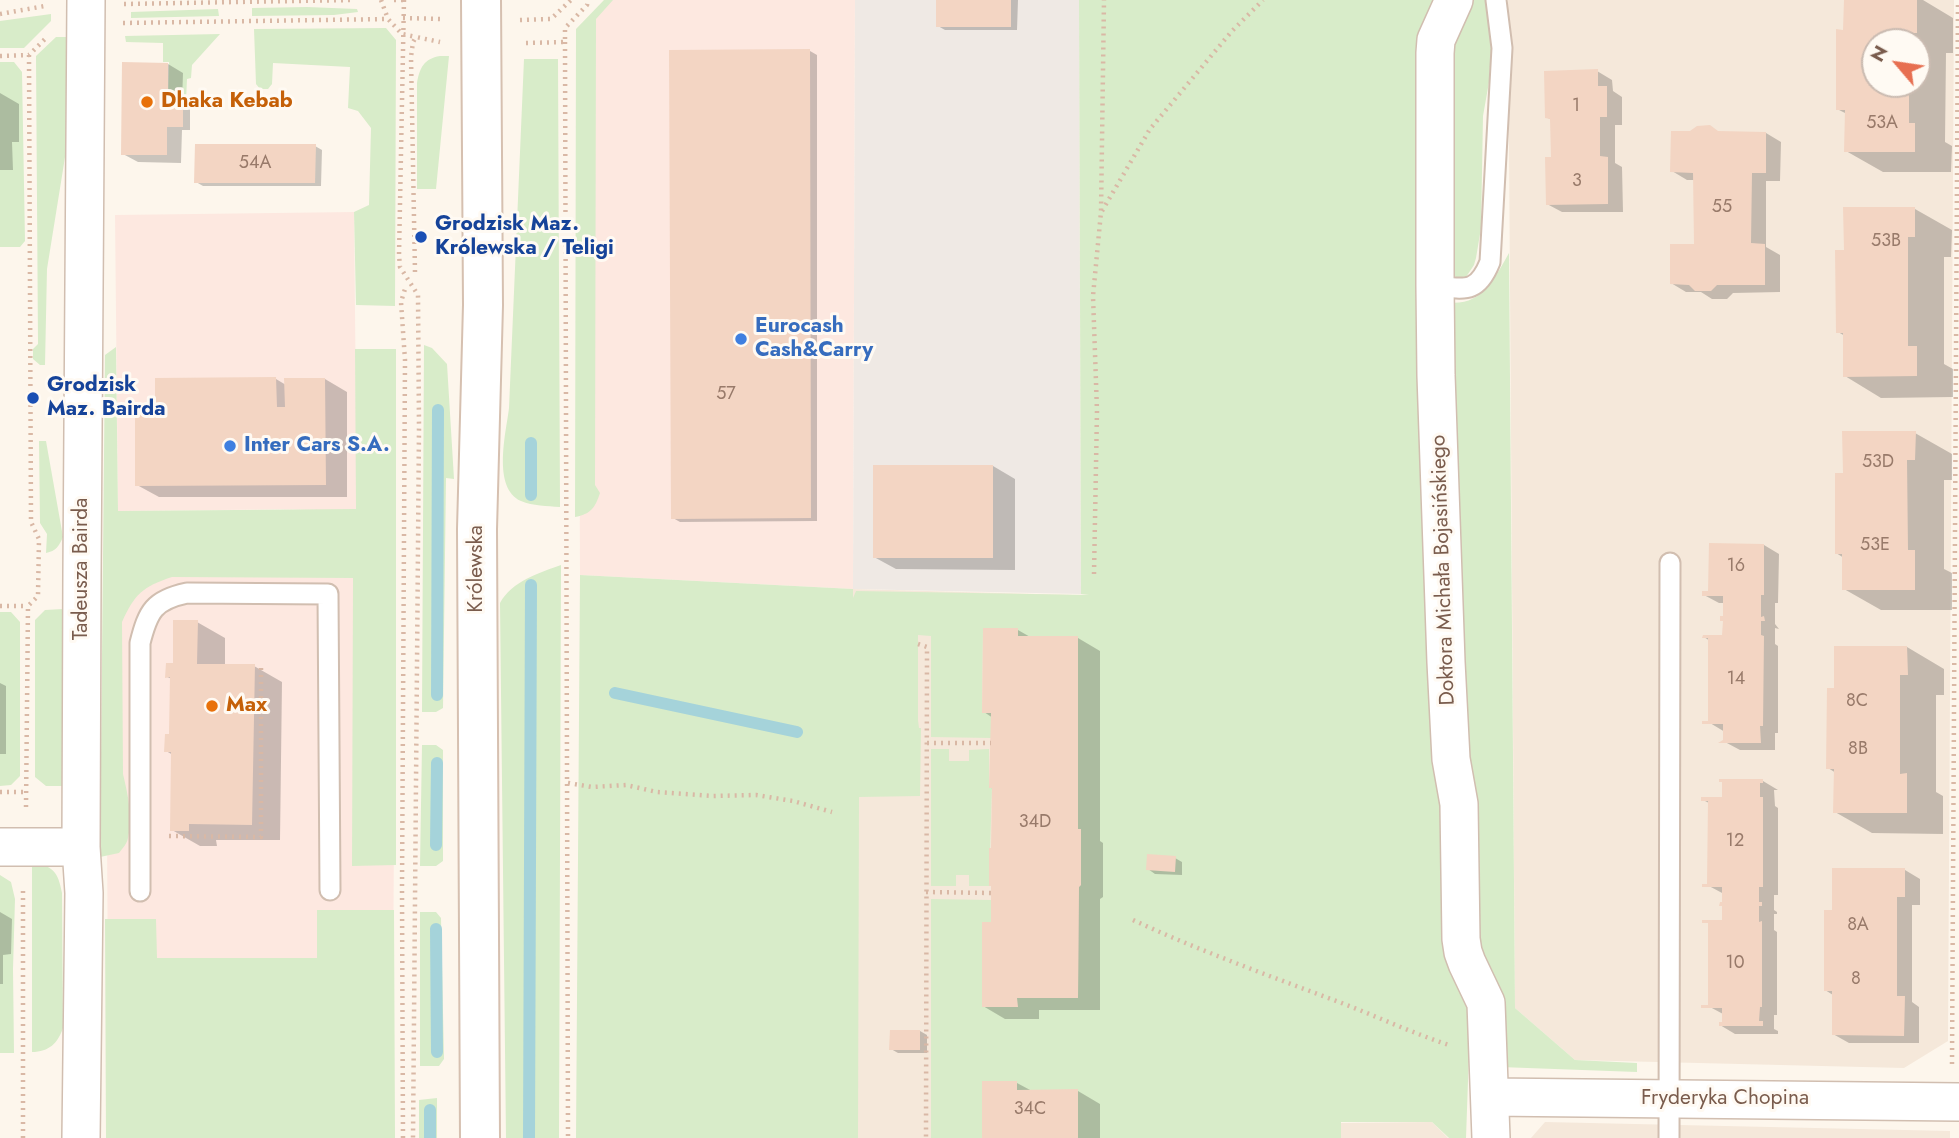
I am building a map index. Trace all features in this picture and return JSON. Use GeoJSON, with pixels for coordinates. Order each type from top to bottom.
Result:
{"type":"FeatureCollection","features":[{"type":"Feature","properties":{"kind":"main road","name":"Królewska"},"geometry":{"type":"LineString","coordinates":[[480,1138],[477,529],[483,305],[481,0]]}},
{"type":"Feature","properties":{"kind":"street","name":"Doktora Michała Bojasińskiego"},"geometry":{"type":"LineString","coordinates":[[1454,0],[1436,40],[1434,285],[1446,662],[1451,759],[1459,804],[1461,939],[1467,963],[1486,1003],[1491,1138]]}},
{"type":"Feature","properties":{"kind":"street","name":"Tadeusza Bairda"},"geometry":{"type":"LineString","coordinates":[[81,1138],[81,847],[95,9]]}},
{"type":"Feature","properties":{"kind":"street"},"geometry":{"type":"LineString","coordinates":[[0,847],[81,847]]}},
{"type":"Feature","properties":{"kind":"street","name":"Fryderyka Chopina"},"geometry":{"type":"LineString","coordinates":[[1490,1097],[1956,1102]]}},
{"type":"Feature","properties":{"kind":"lane"},"geometry":{"type":"LineString","coordinates":[[1434,285],[1470,288],[1478,284],[1485,275],[1490,262],[1502,48],[1496,0]]}},
{"type":"Feature","properties":{"kind":"lane"},"geometry":{"type":"LineString","coordinates":[[1670,564],[1670,1138]]}},
{"type":"Feature","properties":{"kind":"lane"},"geometry":{"type":"LineString","coordinates":[[140,891],[141,643],[145,625],[160,602],[187,593],[328,594],[330,890]]}},
{"type":"Feature","properties":{"kind":"path"},"geometry":{"type":"LineString","coordinates":[[95,9],[351,0]]}},
{"type":"Feature","properties":{"kind":"path"},"geometry":{"type":"LineString","coordinates":[[381,0],[388,19],[402,34],[452,44]]}},
{"type":"Feature","properties":{"kind":"path"},"geometry":{"type":"LineString","coordinates":[[394,0],[404,0],[400,267],[418,295],[413,1138]]}},
{"type":"Feature","properties":{"kind":"path"},"geometry":{"type":"LineString","coordinates":[[524,20],[551,19],[571,0]]}},
{"type":"Feature","properties":{"kind":"path"},"geometry":{"type":"LineString","coordinates":[[1094,573],[1097,411],[1093,296],[1101,212],[1104,0]]}},
{"type":"Feature","properties":{"kind":"path"},"geometry":{"type":"LineString","coordinates":[[1101,212],[1150,129],[1232,31],[1263,0]]}},
{"type":"Feature","properties":{"kind":"path"},"geometry":{"type":"LineString","coordinates":[[1956,1102],[1958,0]]}},
{"type":"Feature","properties":{"kind":"path"},"geometry":{"type":"LineString","coordinates":[[568,1138],[565,28],[589,2]]}},
{"type":"Feature","properties":{"kind":"path"},"geometry":{"type":"LineString","coordinates":[[0,13],[41,6],[388,19]]}},
{"type":"Feature","properties":{"kind":"path"},"geometry":{"type":"LineString","coordinates":[[403,18],[442,19]]}},
{"type":"Feature","properties":{"kind":"path"},"geometry":{"type":"LineString","coordinates":[[0,55],[29,55],[52,32]]}},
{"type":"Feature","properties":{"kind":"path"},"geometry":{"type":"LineString","coordinates":[[415,272],[411,57],[416,37]]}},
{"type":"Feature","properties":{"kind":"path"},"geometry":{"type":"LineString","coordinates":[[526,43],[565,42]]}},
{"type":"Feature","properties":{"kind":"path"},"geometry":{"type":"LineString","coordinates":[[0,792],[28,792],[28,606],[38,596],[39,538],[31,522],[29,55]]}},
{"type":"Feature","properties":{"kind":"path"},"geometry":{"type":"LineString","coordinates":[[403,1138],[405,360],[401,302],[405,289]]}},
{"type":"Feature","properties":{"kind":"path"},"geometry":{"type":"LineString","coordinates":[[0,606],[28,606]]}},
{"type":"Feature","properties":{"kind":"path"},"geometry":{"type":"LineString","coordinates":[[918,643],[926,647],[926,1138]]}},
{"type":"Feature","properties":{"kind":"path"},"geometry":{"type":"LineString","coordinates":[[140,836],[261,837],[261,665]]}},
{"type":"Feature","properties":{"kind":"path"},"geometry":{"type":"LineString","coordinates":[[927,743],[991,743]]}},
{"type":"Feature","properties":{"kind":"path"},"geometry":{"type":"LineString","coordinates":[[568,783],[593,787],[626,786],[657,792],[712,796],[756,795],[793,801],[832,812]]}},
{"type":"Feature","properties":{"kind":"path"},"geometry":{"type":"LineString","coordinates":[[23,881],[23,1138]]}},
{"type":"Feature","properties":{"kind":"path"},"geometry":{"type":"LineString","coordinates":[[926,892],[991,893]]}},
{"type":"Feature","properties":{"kind":"path"},"geometry":{"type":"LineString","coordinates":[[1133,920],[1173,939],[1378,1017],[1418,1035],[1450,1046],[1488,1050]]}},
{"type":"Feature","properties":{"kind":"shaded area"},"geometry":{"type":"Polygon","coordinates":[[[605,0],[855,0],[853,589],[580,575],[578,28],[605,0]]]}},
{"type":"Feature","properties":{"kind":"shaded area"},"geometry":{"type":"Polygon","coordinates":[[[855,0],[1079,0],[1081,594],[853,589],[855,0]]]}},
{"type":"Feature","properties":{"kind":"shaded area"},"geometry":{"type":"Polygon","coordinates":[[[1508,0],[1954,0],[1948,1041],[1904,1068],[1575,1060],[1515,1008],[1508,0]]]}},
{"type":"Feature","properties":{"kind":"shaded area"},"geometry":{"type":"Polygon","coordinates":[[[354,212],[357,509],[396,508],[393,993],[108,995],[105,515],[318,509],[118,511],[115,215],[354,212]]]}},
{"type":"Feature","properties":{"kind":"shaded area"},"geometry":{"type":"Polygon","coordinates":[[[853,589],[1111,596],[1110,1138],[852,1138],[853,589]]]}},
{"type":"Feature","properties":{"kind":"shaded area"},"geometry":{"type":"Polygon","coordinates":[[[1432,1122],[1448,1138],[1341,1138],[1341,1123],[1432,1122]]]}},
{"type":"Feature","properties":{"kind":"shaded area"},"geometry":{"type":"Polygon","coordinates":[[[1545,1122],[1950,1131],[1950,1138],[1531,1138],[1545,1122]]]}},
{"type":"Feature","properties":{"kind":"green space"},"geometry":{"type":"Polygon","coordinates":[[[604,0],[613,0],[596,19],[595,485],[600,493],[592,510],[575,517],[576,29],[604,0]]]}},
{"type":"Feature","properties":{"kind":"green space"},"geometry":{"type":"Polygon","coordinates":[[[1079,0],[1436,0],[1470,1024],[1466,1138],[1449,1138],[1432,1122],[1341,1122],[1341,1138],[1078,1138],[1078,1090],[1017,1090],[1017,1081],[982,1081],[982,1138],[931,1138],[931,899],[991,900],[991,922],[982,923],[982,1007],[1017,1007],[1017,998],[1078,998],[1081,830],[1078,829],[1078,637],[1018,636],[1018,628],[983,629],[982,713],[991,713],[991,738],[931,737],[931,636],[918,635],[920,796],[859,797],[858,1138],[576,1138],[580,575],[853,589],[853,598],[856,591],[1089,595],[1081,594],[1079,0]]]}},
{"type":"Feature","properties":{"kind":"green space"},"geometry":{"type":"Polygon","coordinates":[[[1469,0],[1487,0],[1491,50],[1483,116],[1481,228],[1474,265],[1466,277],[1458,278],[1451,274],[1449,36],[1469,0]]]}},
{"type":"Feature","properties":{"kind":"green space"},"geometry":{"type":"Polygon","coordinates":[[[252,8],[357,9],[358,12],[252,16],[252,8]]]}},
{"type":"Feature","properties":{"kind":"green space"},"geometry":{"type":"Polygon","coordinates":[[[218,9],[219,16],[131,18],[131,12],[218,9]]]}},
{"type":"Feature","properties":{"kind":"green space"},"geometry":{"type":"Polygon","coordinates":[[[51,14],[51,21],[24,48],[0,48],[0,21],[51,14]]]}},
{"type":"Feature","properties":{"kind":"green space"},"geometry":{"type":"Polygon","coordinates":[[[386,28],[396,40],[395,306],[356,305],[354,212],[369,205],[371,128],[358,111],[348,108],[350,67],[273,63],[272,84],[268,89],[260,89],[256,84],[254,29],[386,28]]]}},
{"type":"Feature","properties":{"kind":"green space"},"geometry":{"type":"Polygon","coordinates":[[[220,34],[192,65],[191,78],[187,79],[186,101],[168,101],[169,62],[163,62],[163,43],[126,42],[125,36],[220,34]]]}},
{"type":"Feature","properties":{"kind":"green space"},"geometry":{"type":"Polygon","coordinates":[[[56,37],[68,37],[66,151],[47,269],[45,365],[40,365],[33,359],[33,349],[38,344],[36,56],[56,37]]]}},
{"type":"Feature","properties":{"kind":"green space"},"geometry":{"type":"Polygon","coordinates":[[[449,56],[436,189],[417,189],[417,83],[424,65],[430,59],[449,56]]]}},
{"type":"Feature","properties":{"kind":"green space"},"geometry":{"type":"Polygon","coordinates":[[[524,59],[558,59],[560,507],[521,501],[512,494],[506,484],[504,472],[524,59]]]}},
{"type":"Feature","properties":{"kind":"green space"},"geometry":{"type":"Polygon","coordinates":[[[0,62],[14,62],[22,72],[25,241],[20,247],[0,247],[0,62]]]}},
{"type":"Feature","properties":{"kind":"green space"},"geometry":{"type":"Polygon","coordinates":[[[1509,253],[1515,1008],[1575,1060],[1637,1063],[1637,1072],[1500,1067],[1473,951],[1444,302],[1457,303],[1477,297],[1491,282],[1509,253]]]}},
{"type":"Feature","properties":{"kind":"green space"},"geometry":{"type":"Polygon","coordinates":[[[424,345],[432,348],[447,364],[454,479],[446,478],[443,708],[436,712],[422,712],[424,345]]]}},
{"type":"Feature","properties":{"kind":"green space"},"geometry":{"type":"Polygon","coordinates":[[[116,347],[118,511],[356,509],[355,349],[396,349],[396,865],[352,866],[353,578],[172,577],[146,588],[136,598],[122,622],[123,774],[130,823],[127,842],[119,853],[100,857],[105,355],[116,347]]]}},
{"type":"Feature","properties":{"kind":"green space"},"geometry":{"type":"Polygon","coordinates":[[[39,441],[46,441],[63,537],[57,548],[46,553],[47,534],[40,523],[39,441]]]}},
{"type":"Feature","properties":{"kind":"green space"},"geometry":{"type":"Polygon","coordinates":[[[561,565],[559,1138],[506,1138],[500,603],[519,583],[561,565]]]}},
{"type":"Feature","properties":{"kind":"green space"},"geometry":{"type":"Polygon","coordinates":[[[63,609],[63,786],[46,786],[35,777],[35,620],[45,610],[63,609]]]}},
{"type":"Feature","properties":{"kind":"green space"},"geometry":{"type":"Polygon","coordinates":[[[0,612],[11,612],[20,622],[20,776],[11,785],[0,786],[0,612]]]}},
{"type":"Feature","properties":{"kind":"green space"},"geometry":{"type":"Polygon","coordinates":[[[422,745],[436,745],[443,750],[443,861],[436,866],[420,866],[422,745]]]}},
{"type":"Feature","properties":{"kind":"green space"},"geometry":{"type":"Polygon","coordinates":[[[931,749],[949,749],[949,761],[969,761],[969,750],[989,749],[989,788],[992,788],[989,886],[969,886],[969,875],[956,875],[956,886],[931,886],[931,749]]]}},
{"type":"Feature","properties":{"kind":"green space"},"geometry":{"type":"Polygon","coordinates":[[[32,861],[53,871],[59,880],[62,893],[63,1028],[52,1046],[32,1052],[32,861]]]}},
{"type":"Feature","properties":{"kind":"green space"},"geometry":{"type":"Polygon","coordinates":[[[0,875],[11,882],[15,899],[14,1053],[0,1053],[0,875]]]}},
{"type":"Feature","properties":{"kind":"green space"},"geometry":{"type":"Polygon","coordinates":[[[317,910],[394,910],[395,1138],[106,1138],[105,919],[156,919],[157,958],[317,958],[317,910]]]}},
{"type":"Feature","properties":{"kind":"green space"},"geometry":{"type":"Polygon","coordinates":[[[420,912],[436,912],[441,918],[444,1059],[439,1066],[420,1066],[420,912]]]}},
{"type":"Feature","properties":{"kind":"green space"},"geometry":{"type":"Polygon","coordinates":[[[437,1098],[437,1138],[419,1138],[419,1100],[437,1098]]]}},
{"type":"Feature","properties":{"kind":"building"},"geometry":{"type":"Polygon","coordinates":[[[936,0],[1011,0],[1011,27],[936,27],[936,0]]]}},
{"type":"Feature","properties":{"kind":"building"},"geometry":{"type":"Polygon","coordinates":[[[1844,0],[1917,0],[1917,28],[1861,28],[1861,98],[1909,98],[1909,123],[1915,123],[1915,152],[1844,152],[1845,110],[1836,110],[1836,29],[1843,30],[1844,0]]]}},
{"type":"Feature","properties":{"kind":"building","name":"Eurocash Cash&Carry"},"geometry":{"type":"Polygon","coordinates":[[[810,49],[811,518],[671,519],[669,50],[810,49]]]}},
{"type":"Feature","properties":{"kind":"building"},"geometry":{"type":"Polygon","coordinates":[[[122,62],[168,63],[168,103],[183,103],[183,127],[167,127],[167,155],[121,155],[122,62]]]}},
{"type":"Feature","properties":{"kind":"building"},"geometry":{"type":"Polygon","coordinates":[[[1598,69],[1598,86],[1607,86],[1607,117],[1600,117],[1600,156],[1608,157],[1608,204],[1546,205],[1545,157],[1551,157],[1550,119],[1545,118],[1544,71],[1598,69]]]}},
{"type":"Feature","properties":{"kind":"building"},"geometry":{"type":"Polygon","coordinates":[[[1710,125],[1718,131],[1766,132],[1766,173],[1752,173],[1751,243],[1765,244],[1765,285],[1717,285],[1711,291],[1695,291],[1689,285],[1670,284],[1670,244],[1694,244],[1693,173],[1670,172],[1671,131],[1690,131],[1697,126],[1710,125]]]}},
{"type":"Feature","properties":{"kind":"building"},"geometry":{"type":"Polygon","coordinates":[[[195,144],[316,144],[315,183],[194,183],[195,144]]]}},
{"type":"Feature","properties":{"kind":"building"},"geometry":{"type":"Polygon","coordinates":[[[1843,207],[1915,207],[1915,237],[1908,237],[1908,346],[1917,346],[1917,376],[1843,377],[1843,333],[1836,333],[1835,250],[1844,250],[1843,207]]]}},
{"type":"Feature","properties":{"kind":"building","name":"Inter Cars S.A."},"geometry":{"type":"Polygon","coordinates":[[[276,377],[277,407],[285,407],[284,378],[325,378],[326,485],[135,486],[135,407],[155,407],[155,378],[276,377]]]}},
{"type":"Feature","properties":{"kind":"building"},"geometry":{"type":"Polygon","coordinates":[[[1842,431],[1916,431],[1915,460],[1907,460],[1908,550],[1915,550],[1915,590],[1842,590],[1842,554],[1835,554],[1835,473],[1843,473],[1842,431]]]}},
{"type":"Feature","properties":{"kind":"building"},"geometry":{"type":"Polygon","coordinates":[[[873,465],[993,465],[993,558],[873,558],[873,465]]]}},
{"type":"Feature","properties":{"kind":"building"},"geometry":{"type":"Polygon","coordinates":[[[1709,543],[1764,544],[1764,595],[1761,595],[1761,617],[1764,616],[1765,621],[1761,621],[1761,635],[1764,636],[1761,743],[1718,743],[1723,740],[1723,724],[1702,724],[1702,721],[1708,721],[1708,638],[1702,638],[1703,635],[1722,635],[1723,621],[1720,621],[1720,616],[1723,616],[1723,596],[1702,596],[1702,591],[1708,591],[1709,543]]]}},
{"type":"Feature","properties":{"kind":"building","name":"Max"},"geometry":{"type":"Polygon","coordinates":[[[173,620],[198,620],[197,664],[255,664],[252,825],[189,824],[189,831],[170,831],[171,752],[164,752],[165,734],[169,734],[170,677],[165,678],[166,663],[173,663],[173,620]]]}},
{"type":"Feature","properties":{"kind":"building"},"geometry":{"type":"Polygon","coordinates":[[[983,628],[1018,628],[1018,636],[1078,636],[1078,829],[1081,829],[1081,885],[1078,998],[1017,998],[1018,1007],[982,1007],[982,922],[991,922],[989,848],[992,788],[989,788],[991,713],[982,713],[983,628]]]}},
{"type":"Feature","properties":{"kind":"building"},"geometry":{"type":"Polygon","coordinates":[[[1834,646],[1907,646],[1908,675],[1900,675],[1900,774],[1907,773],[1907,813],[1833,813],[1834,769],[1826,769],[1827,688],[1834,688],[1834,646]]]}},
{"type":"Feature","properties":{"kind":"building"},"geometry":{"type":"Polygon","coordinates":[[[1719,779],[1763,779],[1763,783],[1760,783],[1760,797],[1763,797],[1763,887],[1759,887],[1759,902],[1762,902],[1762,906],[1759,906],[1759,922],[1762,921],[1762,1007],[1759,1021],[1763,1021],[1763,1026],[1719,1026],[1719,1022],[1722,1022],[1722,1008],[1701,1008],[1701,1005],[1708,1005],[1708,923],[1702,923],[1702,920],[1722,920],[1722,906],[1719,906],[1722,902],[1722,887],[1702,887],[1702,884],[1707,884],[1708,801],[1701,801],[1701,797],[1722,797],[1722,782],[1719,782],[1719,779]]]}},
{"type":"Feature","properties":{"kind":"building"},"geometry":{"type":"Polygon","coordinates":[[[1147,854],[1176,856],[1175,872],[1146,870],[1147,854]]]}},
{"type":"Feature","properties":{"kind":"building"},"geometry":{"type":"Polygon","coordinates":[[[1832,868],[1905,868],[1905,897],[1897,897],[1897,996],[1905,996],[1904,1036],[1832,1035],[1832,991],[1824,991],[1824,910],[1832,910],[1832,868]]]}},
{"type":"Feature","properties":{"kind":"building"},"geometry":{"type":"Polygon","coordinates":[[[890,1030],[920,1030],[920,1050],[889,1050],[890,1030]]]}},
{"type":"Feature","properties":{"kind":"building"},"geometry":{"type":"Polygon","coordinates":[[[982,1081],[1017,1081],[1017,1090],[1078,1089],[1078,1138],[982,1138],[982,1081]]]}},
{"type":"Feature","properties":{"kind":"waterway"},"geometry":{"type":"LineString","coordinates":[[437,695],[438,410]]}},
{"type":"Feature","properties":{"kind":"waterway"},"geometry":{"type":"LineString","coordinates":[[531,443],[531,495]]}},
{"type":"Feature","properties":{"kind":"waterway"},"geometry":{"type":"LineString","coordinates":[[529,1138],[531,585]]}},
{"type":"Feature","properties":{"kind":"waterway"},"geometry":{"type":"LineString","coordinates":[[615,693],[797,732]]}},
{"type":"Feature","properties":{"kind":"waterway"},"geometry":{"type":"LineString","coordinates":[[436,845],[437,763]]}},
{"type":"Feature","properties":{"kind":"waterway"},"geometry":{"type":"LineString","coordinates":[[436,929],[437,1052]]}},
{"type":"Feature","properties":{"kind":"waterway"},"geometry":{"type":"LineString","coordinates":[[430,1110],[430,1138]]}},
{"type":"Feature","properties":{"kind":"place","name":"Dhaka Kebab"},"geometry":{"type":"Point","coordinates":[147,102]}},
{"type":"Feature","properties":{"kind":"place","name":"Grodzisk Maz. Królewska / Teligi"},"geometry":{"type":"Point","coordinates":[421,237]}},
{"type":"Feature","properties":{"kind":"place","name":"Eurocash Cash&Carry"},"geometry":{"type":"Point","coordinates":[741,339]}},
{"type":"Feature","properties":{"kind":"place","name":"Grodzisk Maz. Bairda"},"geometry":{"type":"Point","coordinates":[33,398]}},
{"type":"Feature","properties":{"kind":"place","name":"Inter Cars S.A."},"geometry":{"type":"Point","coordinates":[230,446]}},
{"type":"Feature","properties":{"kind":"place","name":"Max"},"geometry":{"type":"Point","coordinates":[212,706]}}]}
